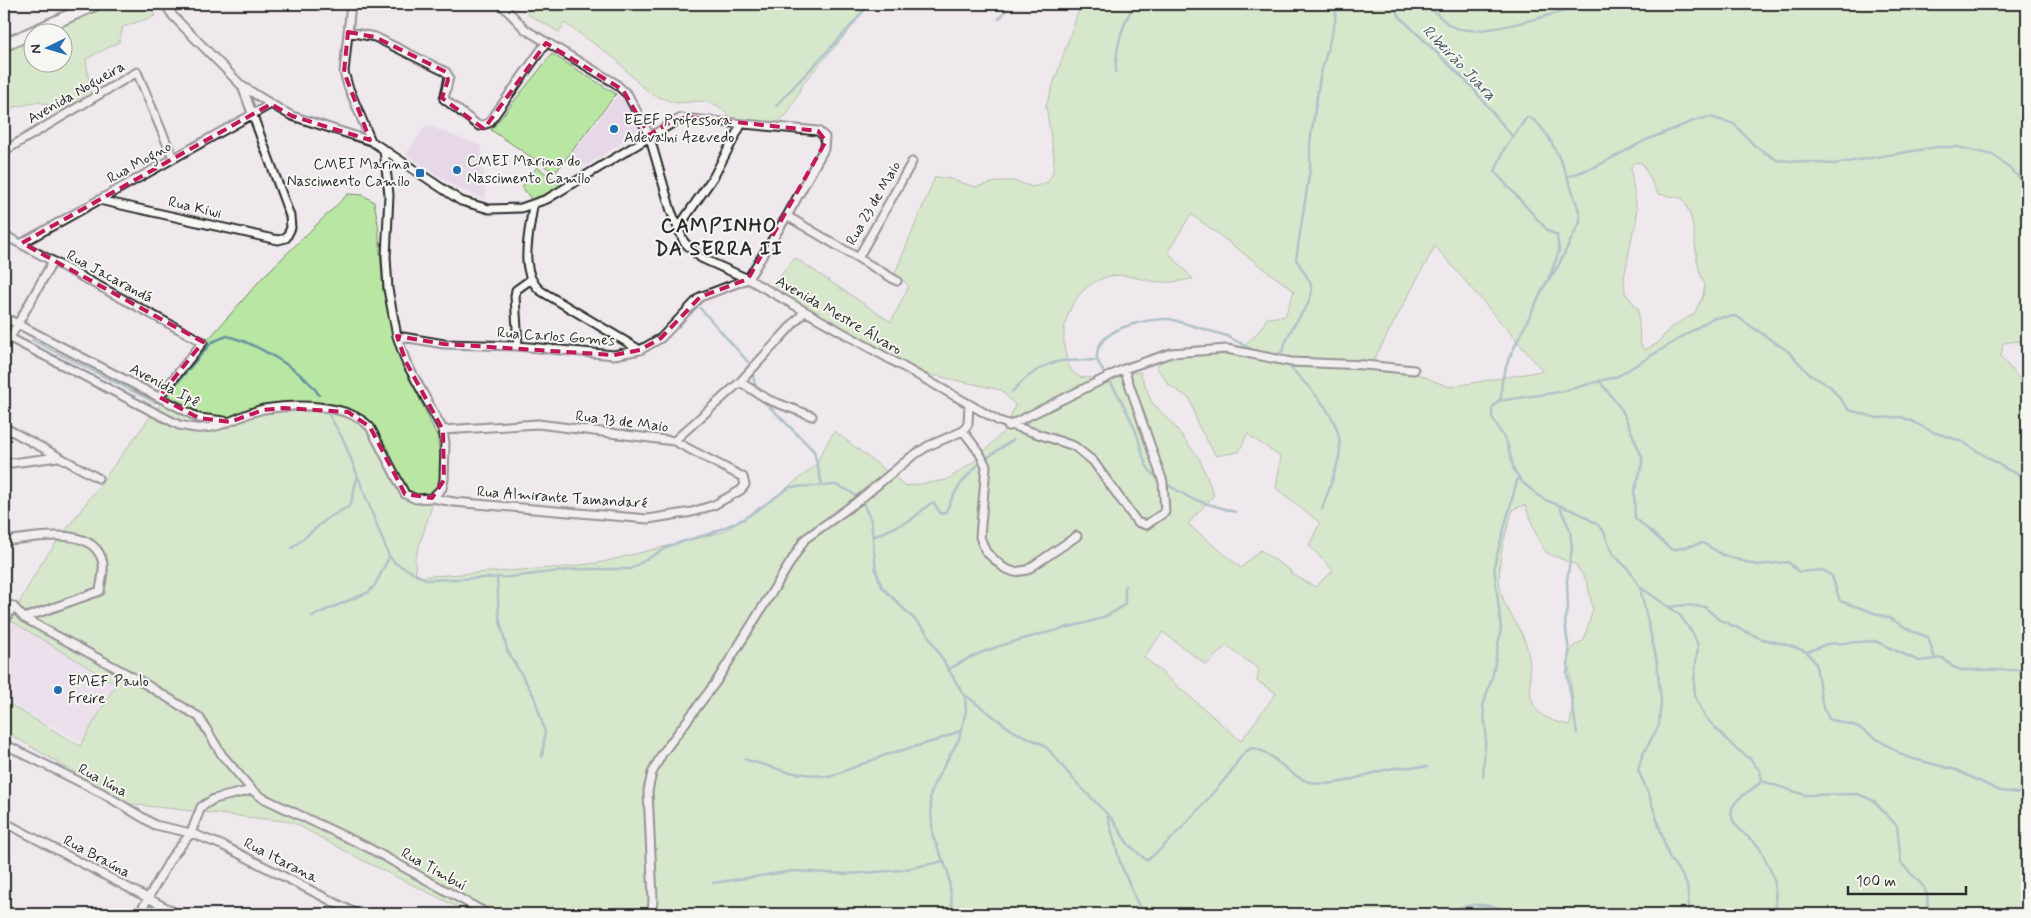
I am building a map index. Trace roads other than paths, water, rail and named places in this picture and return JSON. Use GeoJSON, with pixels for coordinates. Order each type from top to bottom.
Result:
{"type":"FeatureCollection","features":[{"type":"Feature","properties":{"kind":"main road"},"geometry":{"type":"LineString","coordinates":[[4,45],[96,4]]}},
{"type":"Feature","properties":{"kind":"street"},"geometry":{"type":"LineString","coordinates":[[165,4],[173,16],[242,86],[292,116],[371,141],[460,201],[488,209],[508,210],[533,205],[546,199],[674,120],[688,117],[741,125],[818,131],[823,134],[826,142],[787,216],[748,279]]}},
{"type":"Feature","properties":{"kind":"street"},"geometry":{"type":"LineString","coordinates":[[351,4],[344,72],[371,141]]}},
{"type":"Feature","properties":{"kind":"street","name":"Avenida Mestre Álvaro"},"geometry":{"type":"LineString","coordinates":[[502,4],[526,30],[623,90],[634,104],[649,135],[678,228],[684,242],[696,254],[748,279],[1008,426],[1074,446],[1093,461],[1138,522],[1146,525],[1165,512],[1164,487],[1124,369]]}},
{"type":"Feature","properties":{"kind":"street"},"geometry":{"type":"LineString","coordinates":[[348,32],[375,37],[446,72],[449,77],[444,99],[479,126],[489,123],[546,43]]}},
{"type":"Feature","properties":{"kind":"street","name":"Avenida Nogueira"},"geometry":{"type":"LineString","coordinates":[[4,150],[137,72],[173,158]]}},
{"type":"Feature","properties":{"kind":"street"},"geometry":{"type":"LineString","coordinates":[[242,86],[254,115]]}},
{"type":"Feature","properties":{"kind":"street","name":"Rua Mogno"},"geometry":{"type":"LineString","coordinates":[[22,243],[271,104]]}},
{"type":"Feature","properties":{"kind":"street","name":"Rua Kiwi"},"geometry":{"type":"LineString","coordinates":[[99,200],[284,240],[291,228],[291,220],[254,115]]}},
{"type":"Feature","properties":{"kind":"street"},"geometry":{"type":"LineString","coordinates":[[678,228],[714,176],[741,125]]}},
{"type":"Feature","properties":{"kind":"street"},"geometry":{"type":"LineString","coordinates":[[230,422],[263,410],[277,408],[306,408],[348,412],[364,421],[370,427],[405,494],[416,499],[432,498],[442,488],[445,443],[443,430],[406,362],[397,336],[387,273],[389,206],[384,150]]}},
{"type":"Feature","properties":{"kind":"street","name":"Rua 23 de Maio"},"geometry":{"type":"LineString","coordinates":[[858,258],[912,162]]}},
{"type":"Feature","properties":{"kind":"street"},"geometry":{"type":"LineString","coordinates":[[533,205],[527,265],[530,280],[541,291],[640,350]]}},
{"type":"Feature","properties":{"kind":"street"},"geometry":{"type":"LineString","coordinates":[[787,216],[897,281]]}},
{"type":"Feature","properties":{"kind":"street","name":"Rua Jacarandá"},"geometry":{"type":"LineString","coordinates":[[4,234],[203,342],[159,397]]}},
{"type":"Feature","properties":{"kind":"street"},"geometry":{"type":"LineString","coordinates":[[7,337],[17,324],[53,261]]}},
{"type":"Feature","properties":{"kind":"street","name":"Rua Carlos Gomes"},"geometry":{"type":"LineString","coordinates":[[397,336],[444,344],[518,346],[614,355],[640,350],[661,338],[700,297],[748,279]]}},
{"type":"Feature","properties":{"kind":"street"},"geometry":{"type":"LineString","coordinates":[[518,346],[516,290],[530,280]]}},
{"type":"Feature","properties":{"kind":"street","name":"Rua 13 de Maio"},"geometry":{"type":"LineString","coordinates":[[443,430],[538,424],[674,440],[740,382],[805,311]]}},
{"type":"Feature","properties":{"kind":"street","name":"Avenida Ipê"},"geometry":{"type":"LineString","coordinates":[[4,317],[200,418],[230,422]]}},
{"type":"Feature","properties":{"kind":"street","name":"Avenida Ipê"},"geometry":{"type":"LineString","coordinates":[[7,337],[168,420],[202,428],[230,422]]}},
{"type":"Feature","properties":{"kind":"street"},"geometry":{"type":"LineString","coordinates":[[1008,426],[1124,369],[1171,352],[1218,348],[1291,362],[1365,365],[1414,370]]}},
{"type":"Feature","properties":{"kind":"street"},"geometry":{"type":"LineString","coordinates":[[740,382],[769,400],[812,416]]}},
{"type":"Feature","properties":{"kind":"street"},"geometry":{"type":"LineString","coordinates":[[652,914],[653,899],[647,811],[648,791],[652,773],[662,754],[716,682],[801,544],[928,446],[963,431],[968,424],[969,404]]}},
{"type":"Feature","properties":{"kind":"street"},"geometry":{"type":"LineString","coordinates":[[200,418],[202,428]]}},
{"type":"Feature","properties":{"kind":"street"},"geometry":{"type":"LineString","coordinates":[[4,427],[98,478]]}},
{"type":"Feature","properties":{"kind":"street"},"geometry":{"type":"LineString","coordinates":[[963,431],[979,452],[986,466],[980,537],[986,552],[1004,568],[1014,572],[1027,570],[1077,536]]}},
{"type":"Feature","properties":{"kind":"street","name":"Rua Almirante Tamandaré"},"geometry":{"type":"LineString","coordinates":[[432,498],[454,502],[648,519],[692,512],[714,505],[736,493],[745,485],[743,478],[739,475],[674,440]]}},
{"type":"Feature","properties":{"kind":"street"},"geometry":{"type":"LineString","coordinates":[[4,464],[58,457]]}},
{"type":"Feature","properties":{"kind":"street"},"geometry":{"type":"LineString","coordinates":[[4,540],[62,534],[95,547],[103,564],[100,591],[24,618]]}},
{"type":"Feature","properties":{"kind":"street"},"geometry":{"type":"LineString","coordinates":[[4,604],[12,606],[4,624]]}},
{"type":"Feature","properties":{"kind":"street","name":"Rua Timbuí"},"geometry":{"type":"LineString","coordinates":[[12,606],[24,618],[142,682],[199,717],[222,755],[252,790],[261,797],[367,847],[488,914]]}},
{"type":"Feature","properties":{"kind":"street","name":"Rua Iúna"},"geometry":{"type":"LineString","coordinates":[[4,744],[102,794],[154,824],[190,833]]}},
{"type":"Feature","properties":{"kind":"street"},"geometry":{"type":"LineString","coordinates":[[139,914],[171,858],[190,833],[201,807],[214,799],[252,790]]}},
{"type":"Feature","properties":{"kind":"street","name":"Rua Braúna"},"geometry":{"type":"LineString","coordinates":[[4,822],[178,914]]}},
{"type":"Feature","properties":{"kind":"street","name":"Rua Itarana"},"geometry":{"type":"LineString","coordinates":[[190,833],[224,846],[357,914]]}},
{"type":"Feature","properties":{"kind":"waterway"},"geometry":{"type":"LineString","coordinates":[[776,106],[869,4]]}},
{"type":"Feature","properties":{"kind":"waterway"},"geometry":{"type":"LineString","coordinates":[[999,19],[1011,4]]}},
{"type":"Feature","properties":{"kind":"waterway"},"geometry":{"type":"LineString","coordinates":[[1116,72],[1120,37],[1130,11],[1135,4]]}},
{"type":"Feature","properties":{"kind":"waterway"},"geometry":{"type":"LineString","coordinates":[[1272,355],[1281,353],[1292,328],[1308,304],[1312,291],[1310,282],[1296,259],[1310,169],[1310,143],[1320,77],[1335,22],[1336,4]]}},
{"type":"Feature","properties":{"kind":"waterway","name":"Ribeirão Juara"},"geometry":{"type":"LineString","coordinates":[[1391,4],[1401,18],[1471,86],[1512,136]]}},
{"type":"Feature","properties":{"kind":"waterway"},"geometry":{"type":"LineString","coordinates":[[1425,4],[1451,26],[1463,30],[1511,25],[1573,9],[1611,4]]}},
{"type":"Feature","properties":{"kind":"waterway","name":"Ribeirão Juara"},"geometry":{"type":"LineString","coordinates":[[1546,284],[1558,266],[1580,222],[1580,215],[1554,147],[1538,124],[1527,117],[1504,149],[1495,172],[1548,231],[1557,235],[1559,251],[1551,273],[1509,358],[1502,380],[1501,398],[1492,408],[1492,417],[1507,443],[1514,470],[1523,483],[1543,499],[1579,513],[1597,524],[1604,532],[1613,554],[1628,569],[1640,587],[1679,614],[1698,645],[1694,682],[1695,696],[1705,717],[1734,747],[1750,759],[1760,771],[1762,781]]}},
{"type":"Feature","properties":{"kind":"waterway"},"geometry":{"type":"LineString","coordinates":[[1567,177],[1597,166],[1646,140],[1696,120],[1710,117],[1734,124],[1755,146],[1777,160],[1834,164],[1937,147],[1957,147],[1994,155],[2027,184]]}},
{"type":"Feature","properties":{"kind":"waterway"},"geometry":{"type":"LineString","coordinates":[[700,308],[749,363]]}},
{"type":"Feature","properties":{"kind":"waterway"},"geometry":{"type":"LineString","coordinates":[[1498,401],[1560,392],[1618,376],[1713,318],[1736,316],[1789,352],[1810,375],[1830,386],[1849,410],[1877,418],[1901,417],[1909,420],[1933,432],[1961,441],[2008,470],[2027,477]]}},
{"type":"Feature","properties":{"kind":"waterway"},"geometry":{"type":"LineString","coordinates":[[1104,373],[1097,359],[1098,348],[1104,340],[1113,332],[1124,327],[1149,320],[1170,319],[1227,336],[1259,353]]}},
{"type":"Feature","properties":{"kind":"waterway"},"geometry":{"type":"LineString","coordinates":[[171,390],[212,342],[227,336],[250,344],[291,367],[319,395]]}},
{"type":"Feature","properties":{"kind":"waterway"},"geometry":{"type":"LineString","coordinates":[[32,340],[154,402],[159,402]]}},
{"type":"Feature","properties":{"kind":"waterway"},"geometry":{"type":"LineString","coordinates":[[1012,392],[1028,377],[1041,368],[1055,362],[1097,360]]}},
{"type":"Feature","properties":{"kind":"waterway"},"geometry":{"type":"LineString","coordinates":[[1291,368],[1318,397],[1333,419],[1338,431],[1339,457],[1322,509]]}},
{"type":"Feature","properties":{"kind":"waterway"},"geometry":{"type":"LineString","coordinates":[[753,376],[756,389]]}},
{"type":"Feature","properties":{"kind":"waterway"},"geometry":{"type":"LineString","coordinates":[[1109,380],[1121,399],[1130,419],[1145,462],[1156,477]]}},
{"type":"Feature","properties":{"kind":"waterway"},"geometry":{"type":"LineString","coordinates":[[1600,382],[1622,410],[1642,457],[1642,466],[1634,492],[1635,518],[1672,550],[1703,543],[1723,555],[1756,565],[1788,562],[1799,572],[1823,570],[1832,576],[1840,601],[1889,618],[1914,632],[1928,637],[1935,659]]}},
{"type":"Feature","properties":{"kind":"waterway"},"geometry":{"type":"LineString","coordinates":[[766,403],[814,451],[822,485]]}},
{"type":"Feature","properties":{"kind":"waterway"},"geometry":{"type":"LineString","coordinates":[[328,413],[344,441],[389,556],[395,563],[427,580],[509,577],[579,569],[630,569],[671,545],[712,533],[744,519],[790,487],[837,485],[862,501],[871,520],[876,571],[882,587],[925,630],[965,697],[966,711],[959,739],[934,784],[930,797],[933,837],[948,872],[953,914]]}},
{"type":"Feature","properties":{"kind":"waterway"},"geometry":{"type":"LineString","coordinates":[[873,537],[911,520],[931,503],[934,503],[941,514],[946,512],[958,488],[973,470],[1013,440]]}},
{"type":"Feature","properties":{"kind":"waterway"},"geometry":{"type":"LineString","coordinates":[[1483,777],[1486,731],[1483,706],[1493,674],[1501,628],[1494,566],[1518,477]]}},
{"type":"Feature","properties":{"kind":"waterway"},"geometry":{"type":"LineString","coordinates":[[292,548],[328,518],[348,507],[351,503],[357,478]]}},
{"type":"Feature","properties":{"kind":"waterway"},"geometry":{"type":"LineString","coordinates":[[1166,484],[1192,499],[1235,512]]}},
{"type":"Feature","properties":{"kind":"waterway"},"geometry":{"type":"LineString","coordinates":[[1559,505],[1570,530],[1572,549],[1567,580],[1568,608],[1565,622],[1569,652],[1567,673],[1577,733]]}},
{"type":"Feature","properties":{"kind":"waterway"},"geometry":{"type":"LineString","coordinates":[[312,616],[369,592],[375,585],[389,557]]}},
{"type":"Feature","properties":{"kind":"waterway"},"geometry":{"type":"LineString","coordinates":[[497,578],[499,617],[507,650],[534,696],[545,732],[542,757]]}},
{"type":"Feature","properties":{"kind":"waterway"},"geometry":{"type":"LineString","coordinates":[[948,670],[988,650],[1087,623],[1110,614],[1125,604],[1125,586]]}},
{"type":"Feature","properties":{"kind":"waterway"},"geometry":{"type":"LineString","coordinates":[[1640,588],[1656,657],[1661,700],[1659,725],[1642,756],[1638,770],[1649,795],[1669,857],[1687,885],[1690,914]]}},
{"type":"Feature","properties":{"kind":"waterway"},"geometry":{"type":"LineString","coordinates":[[1669,607],[1685,605],[1705,607],[1718,619],[1762,639],[1785,644],[1807,652],[1816,664],[1822,704],[1829,719],[1856,726],[1906,757],[1956,770],[2000,791],[2027,794]]}},
{"type":"Feature","properties":{"kind":"waterway"},"geometry":{"type":"LineString","coordinates":[[1807,652],[1827,644],[1875,641],[1919,661],[1943,658],[1953,667],[1961,670],[2027,670]]}},
{"type":"Feature","properties":{"kind":"waterway"},"geometry":{"type":"LineString","coordinates":[[965,695],[1013,731],[1042,744],[1048,749],[1074,780],[1112,819],[1128,844],[1146,860],[1163,846],[1201,807],[1242,756],[1252,748],[1267,754],[1297,776],[1314,783],[1343,782],[1394,768],[1427,767]]}},
{"type":"Feature","properties":{"kind":"waterway"},"geometry":{"type":"LineString","coordinates":[[744,759],[788,772],[829,777],[888,754],[935,741],[962,730]]}},
{"type":"Feature","properties":{"kind":"waterway"},"geometry":{"type":"LineString","coordinates":[[1762,781],[1805,795],[1858,794],[1874,801],[1897,826],[1901,863],[1925,890],[1928,904],[1927,914]]}},
{"type":"Feature","properties":{"kind":"waterway","name":"Ribeirão Juara"},"geometry":{"type":"LineString","coordinates":[[1762,781],[1735,802],[1731,812],[1735,824],[1759,847],[1769,868],[1775,886],[1776,914]]}},
{"type":"Feature","properties":{"kind":"waterway"},"geometry":{"type":"LineString","coordinates":[[1107,814],[1120,862],[1142,914]]}},
{"type":"Feature","properties":{"kind":"waterway"},"geometry":{"type":"LineString","coordinates":[[713,883],[793,871],[848,874],[902,870],[944,861]]}},
{"type":"Feature","properties":{"kind":"waterway"},"geometry":{"type":"LineString","coordinates":[[1443,914],[1465,906],[1474,905],[1492,906],[1523,914]]}},
{"type":"Feature","properties":{"kind":"place","name":"EEEF Professora Adevalni Azevedo"},"geometry":{"type":"Point","coordinates":[614,129]}},
{"type":"Feature","properties":{"kind":"place","name":"CMEI Marina do Nascimento Camilo"},"geometry":{"type":"Point","coordinates":[457,170]}},
{"type":"Feature","properties":{"kind":"place","name":"CMEI Marina Nascimento Camilo"},"geometry":{"type":"Point","coordinates":[420,173]}},
{"type":"Feature","properties":{"kind":"place","name":"EMEF Paulo Freire"},"geometry":{"type":"Point","coordinates":[58,690]}},
{"type":"Feature","properties":{"kind":"district","name":"CAMPINHO DA SERRA II"},"geometry":{"type":"Point","coordinates":[719,236]}}]}
